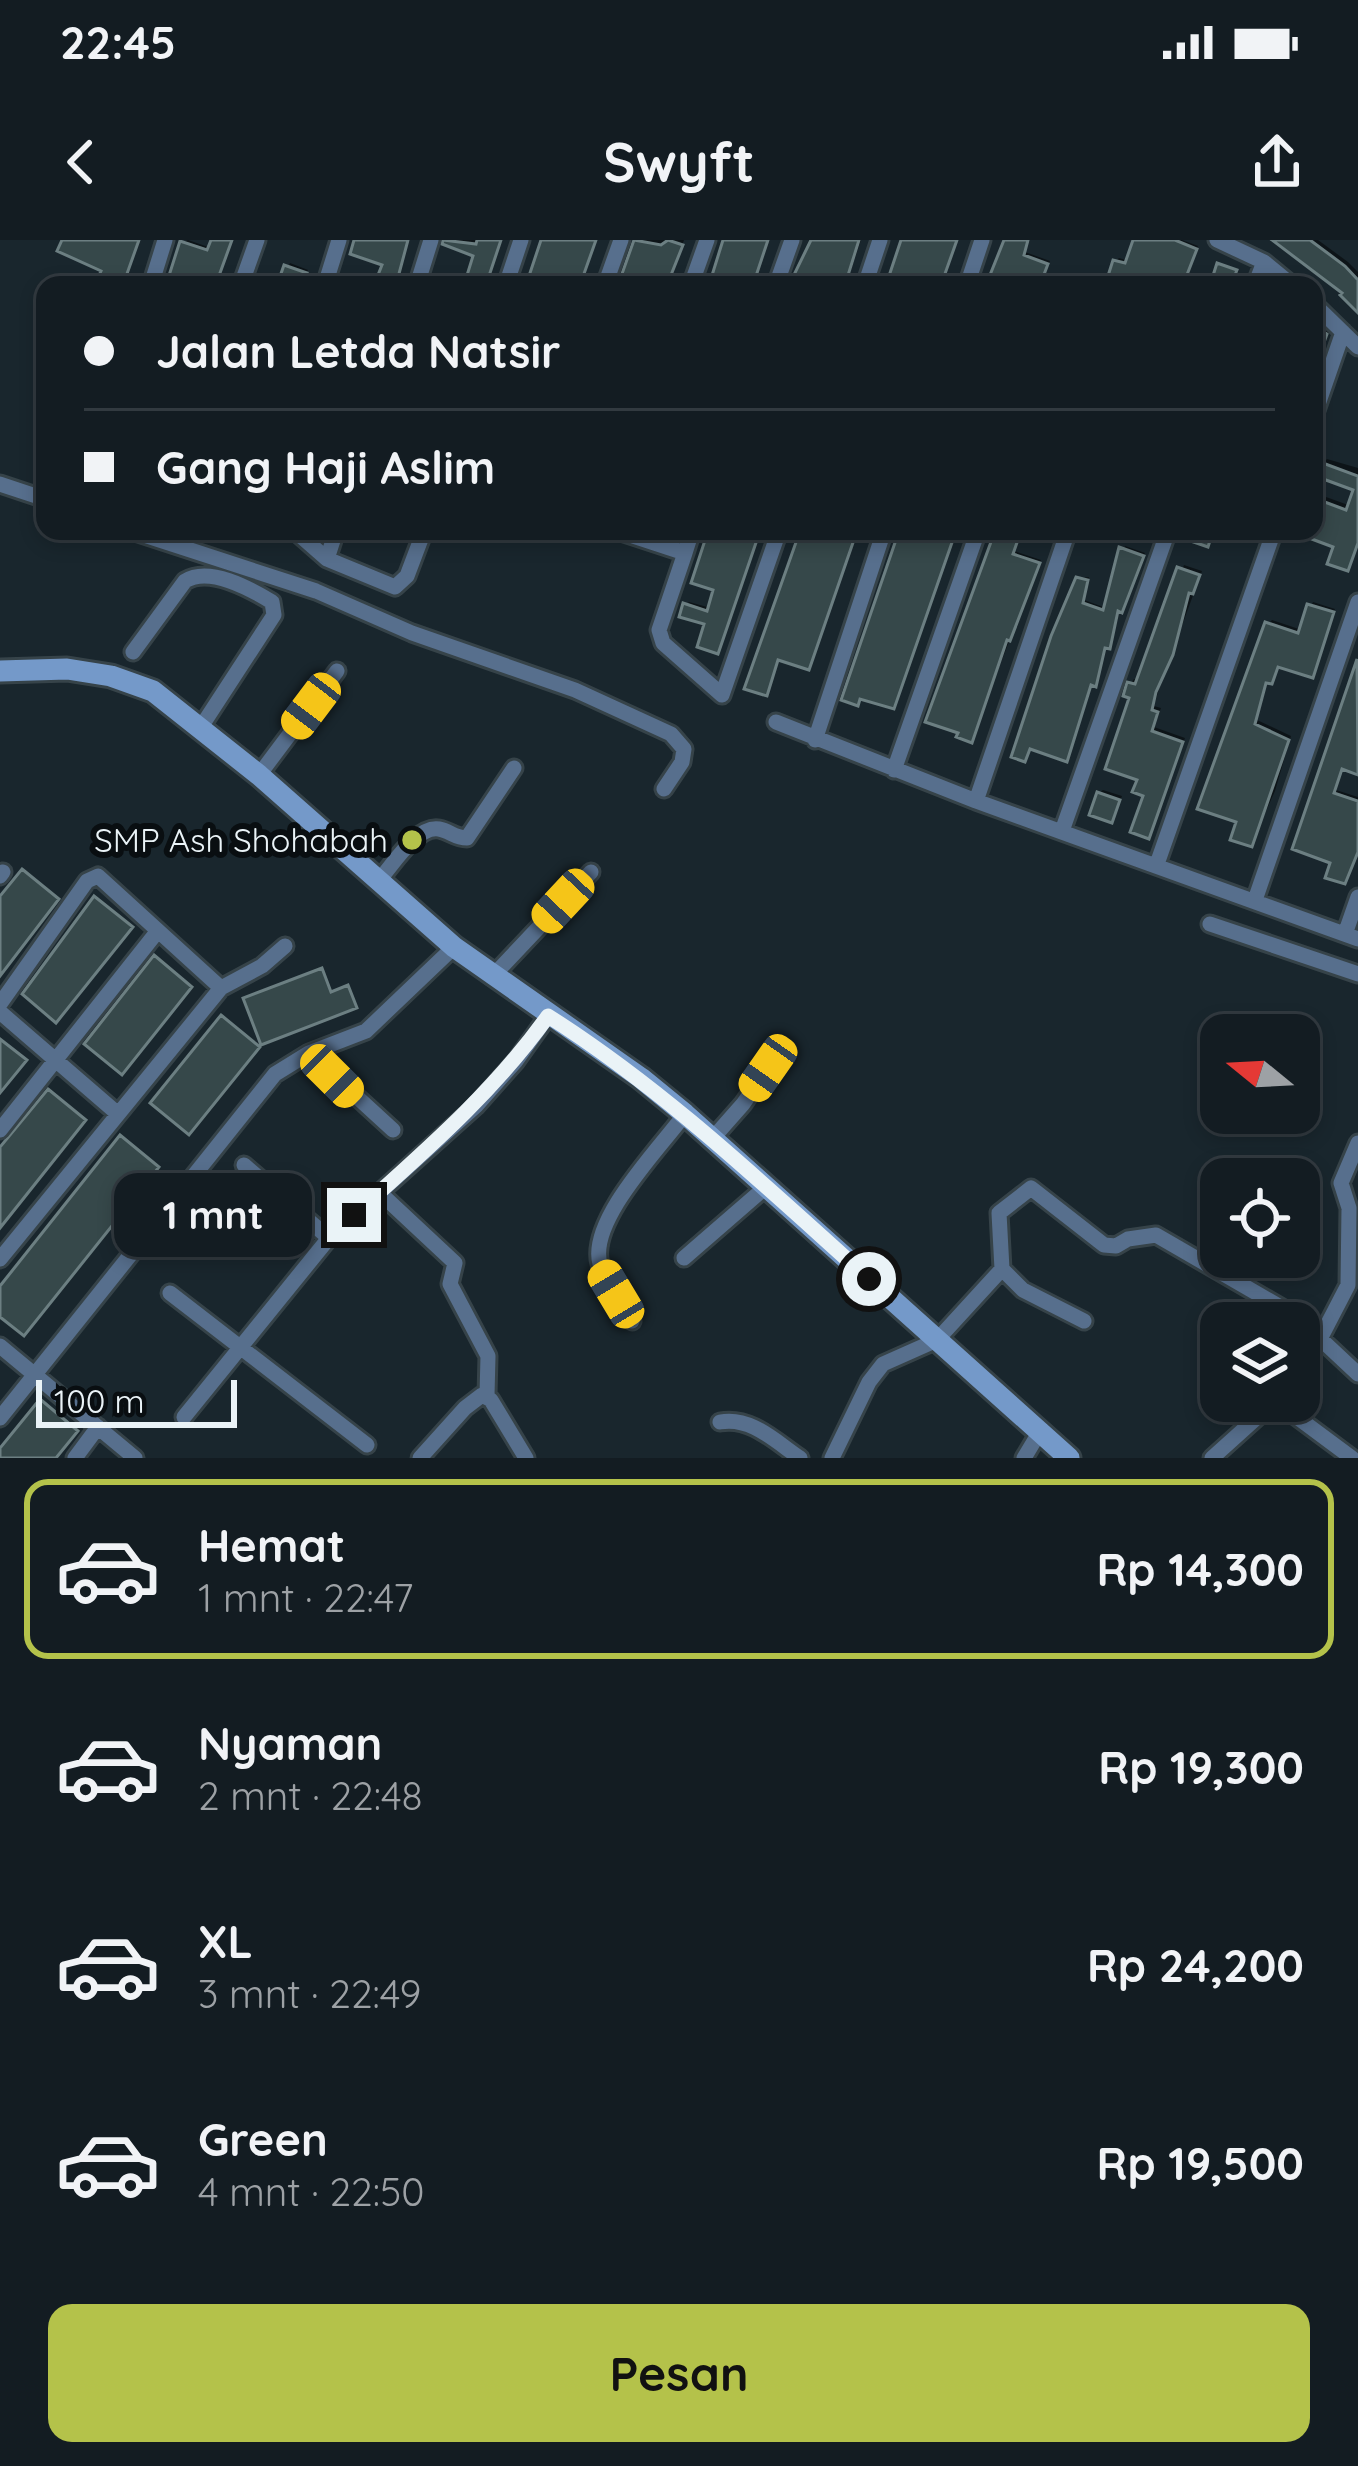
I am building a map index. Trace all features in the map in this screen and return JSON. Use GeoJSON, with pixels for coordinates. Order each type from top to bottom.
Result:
{"type":"FeatureCollection","features":[{"type":"Feature","properties":{"kind":"main road"},"geometry":{"type":"LineString","coordinates":[[0,671],[67,669],[111,676],[152,692],[201,727],[454,947],[685,1114],[1069,1458]]}},
{"type":"Feature","properties":{"kind":"street"},"geometry":{"type":"LineString","coordinates":[[154,276],[164,240]]}},
{"type":"Feature","properties":{"kind":"street"},"geometry":{"type":"LineString","coordinates":[[244,276],[257,240]]}},
{"type":"Feature","properties":{"kind":"street"},"geometry":{"type":"LineString","coordinates":[[328,276],[339,240]]}},
{"type":"Feature","properties":{"kind":"street"},"geometry":{"type":"LineString","coordinates":[[420,276],[431,240]]}},
{"type":"Feature","properties":{"kind":"street"},"geometry":{"type":"LineString","coordinates":[[509,276],[521,240]]}},
{"type":"Feature","properties":{"kind":"street"},"geometry":{"type":"LineString","coordinates":[[608,276],[621,240]]}},
{"type":"Feature","properties":{"kind":"street"},"geometry":{"type":"LineString","coordinates":[[695,276],[707,240]]}},
{"type":"Feature","properties":{"kind":"street"},"geometry":{"type":"LineString","coordinates":[[779,276],[792,240]]}},
{"type":"Feature","properties":{"kind":"street"},"geometry":{"type":"LineString","coordinates":[[868,276],[880,240]]}},
{"type":"Feature","properties":{"kind":"street"},"geometry":{"type":"LineString","coordinates":[[970,276],[982,240]]}},
{"type":"Feature","properties":{"kind":"street"},"geometry":{"type":"LineString","coordinates":[[1217,240],[1264,262],[1281,276]]}},
{"type":"Feature","properties":{"kind":"street"},"geometry":{"type":"LineString","coordinates":[[1259,276],[1264,262]]}},
{"type":"Feature","properties":{"kind":"street"},"geometry":{"type":"LineString","coordinates":[[1323,313],[1358,347]]}},
{"type":"Feature","properties":{"kind":"street"},"geometry":{"type":"LineString","coordinates":[[1323,390],[1343,332]]}},
{"type":"Feature","properties":{"kind":"street"},"geometry":{"type":"LineString","coordinates":[[0,484],[36,496]]}},
{"type":"Feature","properties":{"kind":"street"},"geometry":{"type":"LineString","coordinates":[[160,540],[316,591],[412,633],[619,709],[670,734],[684,749],[682,762],[664,789]]}},
{"type":"Feature","properties":{"kind":"street"},"geometry":{"type":"LineString","coordinates":[[305,540],[327,559],[395,586],[407,576],[421,540]]}},
{"type":"Feature","properties":{"kind":"street"},"geometry":{"type":"LineString","coordinates":[[327,559],[333,540]]}},
{"type":"Feature","properties":{"kind":"street"},"geometry":{"type":"LineString","coordinates":[[645,540],[685,553]]}},
{"type":"Feature","properties":{"kind":"street"},"geometry":{"type":"LineString","coordinates":[[689,540],[659,630],[663,643],[722,695],[776,540]]}},
{"type":"Feature","properties":{"kind":"street"},"geometry":{"type":"LineString","coordinates":[[814,740],[881,540]]}},
{"type":"Feature","properties":{"kind":"street"},"geometry":{"type":"LineString","coordinates":[[894,770],[975,540]]}},
{"type":"Feature","properties":{"kind":"street"},"geometry":{"type":"LineString","coordinates":[[976,802],[1066,540]]}},
{"type":"Feature","properties":{"kind":"street"},"geometry":{"type":"LineString","coordinates":[[1062,831],[1165,540]]}},
{"type":"Feature","properties":{"kind":"street"},"geometry":{"type":"LineString","coordinates":[[1156,864],[1271,540]]}},
{"type":"Feature","properties":{"kind":"street"},"geometry":{"type":"LineString","coordinates":[[133,652],[185,581],[197,574],[211,575],[272,602],[274,615],[201,727]]}},
{"type":"Feature","properties":{"kind":"street"},"geometry":{"type":"LineString","coordinates":[[1255,900],[1357,611]]}},
{"type":"Feature","properties":{"kind":"street"},"geometry":{"type":"LineString","coordinates":[[259,776],[337,671]]}},
{"type":"Feature","properties":{"kind":"street"},"geometry":{"type":"LineString","coordinates":[[776,722],[976,802],[1352,936],[1358,897]]}},
{"type":"Feature","properties":{"kind":"street"},"geometry":{"type":"LineString","coordinates":[[379,880],[423,832],[435,828],[467,838],[514,768]]}},
{"type":"Feature","properties":{"kind":"street"},"geometry":{"type":"LineString","coordinates":[[492,976],[591,872]]}},
{"type":"Feature","properties":{"kind":"street"},"geometry":{"type":"LineString","coordinates":[[118,1114],[0,1008],[92,877],[109,883],[221,988]]}},
{"type":"Feature","properties":{"kind":"street"},"geometry":{"type":"LineString","coordinates":[[1210,923],[1358,974]]}},
{"type":"Feature","properties":{"kind":"street"},"geometry":{"type":"LineString","coordinates":[[0,1130],[157,932]]}},
{"type":"Feature","properties":{"kind":"street"},"geometry":{"type":"LineString","coordinates":[[0,1259],[221,988],[262,966],[286,946]]}},
{"type":"Feature","properties":{"kind":"street"},"geometry":{"type":"LineString","coordinates":[[0,1418],[260,1089],[309,1053],[379,1023],[454,947]]}},
{"type":"Feature","properties":{"kind":"street"},"geometry":{"type":"LineString","coordinates":[[184,1417],[328,1238],[476,1106],[548,1016]]}},
{"type":"Feature","properties":{"kind":"street"},"geometry":{"type":"LineString","coordinates":[[713,1138],[781,1049]]}},
{"type":"Feature","properties":{"kind":"street"},"geometry":{"type":"LineString","coordinates":[[309,1053],[393,1130]]}},
{"type":"Feature","properties":{"kind":"street"},"geometry":{"type":"LineString","coordinates":[[632,1321],[601,1268],[598,1248],[604,1222],[685,1114]]}},
{"type":"Feature","properties":{"kind":"street"},"geometry":{"type":"LineString","coordinates":[[1321,1337],[1348,1285],[1349,1208],[1341,1183],[1356,1152]]}},
{"type":"Feature","properties":{"kind":"street"},"geometry":{"type":"LineString","coordinates":[[244,1165],[328,1238]]}},
{"type":"Feature","properties":{"kind":"street"},"geometry":{"type":"LineString","coordinates":[[685,1258],[767,1186]]}},
{"type":"Feature","properties":{"kind":"street"},"geometry":{"type":"LineString","coordinates":[[1084,1322],[1023,1290],[1002,1269],[999,1213],[1030,1188],[1104,1245],[1156,1235],[1296,1316],[1358,1374]]}},
{"type":"Feature","properties":{"kind":"street"},"geometry":{"type":"LineString","coordinates":[[379,1192],[455,1264],[450,1284],[488,1356],[487,1395],[526,1458]]}},
{"type":"Feature","properties":{"kind":"street"},"geometry":{"type":"LineString","coordinates":[[832,1458],[869,1382],[884,1364],[937,1340],[1002,1269]]}},
{"type":"Feature","properties":{"kind":"street"},"geometry":{"type":"LineString","coordinates":[[170,1293],[367,1445]]}},
{"type":"Feature","properties":{"kind":"street"},"geometry":{"type":"LineString","coordinates":[[0,1346],[135,1458]]}},
{"type":"Feature","properties":{"kind":"street"},"geometry":{"type":"LineString","coordinates":[[420,1458],[472,1401],[487,1395]]}},
{"type":"Feature","properties":{"kind":"street"},"geometry":{"type":"LineString","coordinates":[[1212,1458],[1272,1404],[1282,1406],[1354,1456]]}},
{"type":"Feature","properties":{"kind":"street"},"geometry":{"type":"LineString","coordinates":[[720,1422],[748,1423],[800,1458]]}},
{"type":"Feature","properties":{"kind":"street"},"geometry":{"type":"LineString","coordinates":[[75,1458],[98,1427]]}},
{"type":"Feature","properties":{"kind":"street"},"geometry":{"type":"LineString","coordinates":[[1024,1458],[1039,1433]]}},
{"type":"Feature","properties":{"kind":"building"},"geometry":{"type":"Polygon","coordinates":[[[62,240],[139,240],[126,276],[99,276],[101,271],[57,251],[62,240]]]}},
{"type":"Feature","properties":{"kind":"building"},"geometry":{"type":"Polygon","coordinates":[[[211,240],[232,240],[219,276],[169,276],[180,241],[207,250],[211,240]]]}},
{"type":"Feature","properties":{"kind":"building"},"geometry":{"type":"Polygon","coordinates":[[[354,240],[408,240],[398,276],[378,276],[382,265],[350,254],[354,240]]]}},
{"type":"Feature","properties":{"kind":"building"},"geometry":{"type":"Polygon","coordinates":[[[443,240],[476,244],[477,240],[501,240],[489,276],[467,276],[473,256],[442,244],[443,240]]]}},
{"type":"Feature","properties":{"kind":"building"},"geometry":{"type":"Polygon","coordinates":[[[541,240],[596,240],[583,276],[529,276],[541,240]]]}},
{"type":"Feature","properties":{"kind":"building"},"geometry":{"type":"Polygon","coordinates":[[[634,240],[683,245],[671,276],[621,276],[634,240]]]}},
{"type":"Feature","properties":{"kind":"building"},"geometry":{"type":"Polygon","coordinates":[[[723,240],[768,240],[756,276],[712,276],[723,240]]]}},
{"type":"Feature","properties":{"kind":"building"},"geometry":{"type":"Polygon","coordinates":[[[811,240],[859,240],[848,276],[793,276],[811,240]]]}},
{"type":"Feature","properties":{"kind":"building"},"geometry":{"type":"Polygon","coordinates":[[[901,240],[957,240],[944,276],[889,276],[901,240]]]}},
{"type":"Feature","properties":{"kind":"building"},"geometry":{"type":"Polygon","coordinates":[[[1004,240],[1028,240],[1024,255],[1048,264],[1043,276],[990,276],[1004,240]]]}},
{"type":"Feature","properties":{"kind":"building"},"geometry":{"type":"Polygon","coordinates":[[[1133,240],[1175,240],[1197,249],[1186,276],[1108,276],[1113,260],[1125,263],[1133,240]]]}},
{"type":"Feature","properties":{"kind":"building"},"geometry":{"type":"Polygon","coordinates":[[[1272,240],[1310,240],[1345,266],[1358,280],[1358,313],[1272,240]]]}},
{"type":"Feature","properties":{"kind":"building"},"geometry":{"type":"Polygon","coordinates":[[[1217,263],[1237,270],[1235,276],[1213,276],[1217,263]]]}},
{"type":"Feature","properties":{"kind":"building"},"geometry":{"type":"Polygon","coordinates":[[[284,265],[307,273],[306,276],[280,276],[284,265]]]}},
{"type":"Feature","properties":{"kind":"building"},"geometry":{"type":"Polygon","coordinates":[[[1323,463],[1358,476],[1358,543],[1348,571],[1327,564],[1333,547],[1314,540],[1323,540],[1323,501],[1346,510],[1353,490],[1323,479],[1323,463]]]}},
{"type":"Feature","properties":{"kind":"building"},"geometry":{"type":"Polygon","coordinates":[[[705,540],[757,540],[718,654],[697,647],[704,624],[679,617],[683,603],[707,611],[713,590],[691,583],[705,540]]]}},
{"type":"Feature","properties":{"kind":"building"},"geometry":{"type":"Polygon","coordinates":[[[797,540],[854,540],[809,670],[778,660],[767,696],[744,689],[797,540]]]}},
{"type":"Feature","properties":{"kind":"building"},"geometry":{"type":"Polygon","coordinates":[[[896,540],[953,540],[894,709],[860,699],[858,706],[841,700],[896,540]]]}},
{"type":"Feature","properties":{"kind":"building"},"geometry":{"type":"Polygon","coordinates":[[[992,540],[1018,540],[1013,554],[1040,563],[1007,640],[972,743],[925,722],[992,540]]]}},
{"type":"Feature","properties":{"kind":"building"},"geometry":{"type":"Polygon","coordinates":[[[1119,547],[1144,556],[1122,613],[1118,611],[1110,649],[1105,648],[1096,687],[1091,685],[1067,762],[1030,749],[1025,762],[1011,757],[1076,577],[1088,580],[1083,603],[1103,610],[1119,547]]]}},
{"type":"Feature","properties":{"kind":"building"},"geometry":{"type":"Polygon","coordinates":[[[1177,567],[1200,575],[1193,594],[1189,593],[1173,655],[1156,692],[1152,710],[1158,712],[1152,731],[1183,742],[1149,839],[1130,832],[1143,796],[1132,792],[1137,780],[1105,769],[1129,698],[1123,696],[1127,682],[1135,684],[1177,567]]]}},
{"type":"Feature","properties":{"kind":"building"},"geometry":{"type":"Polygon","coordinates":[[[1307,604],[1334,612],[1313,678],[1278,667],[1272,684],[1266,683],[1255,724],[1289,740],[1252,847],[1230,840],[1236,822],[1197,809],[1265,622],[1298,633],[1307,604]]]}},
{"type":"Feature","properties":{"kind":"building"},"geometry":{"type":"Polygon","coordinates":[[[1357,659],[1358,775],[1342,769],[1334,793],[1358,801],[1358,852],[1345,884],[1325,878],[1330,863],[1292,849],[1357,659]]]}},
{"type":"Feature","properties":{"kind":"building"},"geometry":{"type":"Polygon","coordinates":[[[1097,792],[1120,800],[1112,823],[1089,815],[1097,792]]]}},
{"type":"Feature","properties":{"kind":"building"},"geometry":{"type":"Polygon","coordinates":[[[22,869],[59,899],[0,976],[0,896],[22,869]]]}},
{"type":"Feature","properties":{"kind":"building"},"geometry":{"type":"Polygon","coordinates":[[[94,896],[133,927],[56,1023],[22,994],[94,896]]]}},
{"type":"Feature","properties":{"kind":"building"},"geometry":{"type":"Polygon","coordinates":[[[154,955],[192,987],[122,1075],[84,1044],[154,955]]]}},
{"type":"Feature","properties":{"kind":"building"},"geometry":{"type":"Polygon","coordinates":[[[322,968],[331,992],[348,985],[357,1008],[261,1045],[243,998],[322,968]]]}},
{"type":"Feature","properties":{"kind":"building"},"geometry":{"type":"Polygon","coordinates":[[[221,1015],[260,1047],[189,1135],[150,1103],[221,1015]]]}},
{"type":"Feature","properties":{"kind":"building"},"geometry":{"type":"Polygon","coordinates":[[[0,1039],[27,1060],[0,1093],[0,1039]]]}},
{"type":"Feature","properties":{"kind":"building"},"geometry":{"type":"Polygon","coordinates":[[[48,1089],[86,1120],[0,1228],[0,1147],[48,1089]]]}},
{"type":"Feature","properties":{"kind":"building"},"geometry":{"type":"Polygon","coordinates":[[[120,1135],[159,1167],[24,1336],[0,1317],[0,1286],[120,1135]]]}},
{"type":"Feature","properties":{"kind":"building"},"geometry":{"type":"Polygon","coordinates":[[[40,1399],[78,1431],[56,1458],[0,1458],[0,1448],[40,1399]]]}},
{"type":"Feature","properties":{"kind":"place","name":"SMP Ash Shohabah"},"geometry":{"type":"Point","coordinates":[412,840]}},
{"type":"Feature","properties":{"kind":"route"},"geometry":{"type":"LineString","coordinates":[[354,1215],[476,1106],[548,1016],[641,1078],[685,1114],[869,1279]]}}]}
